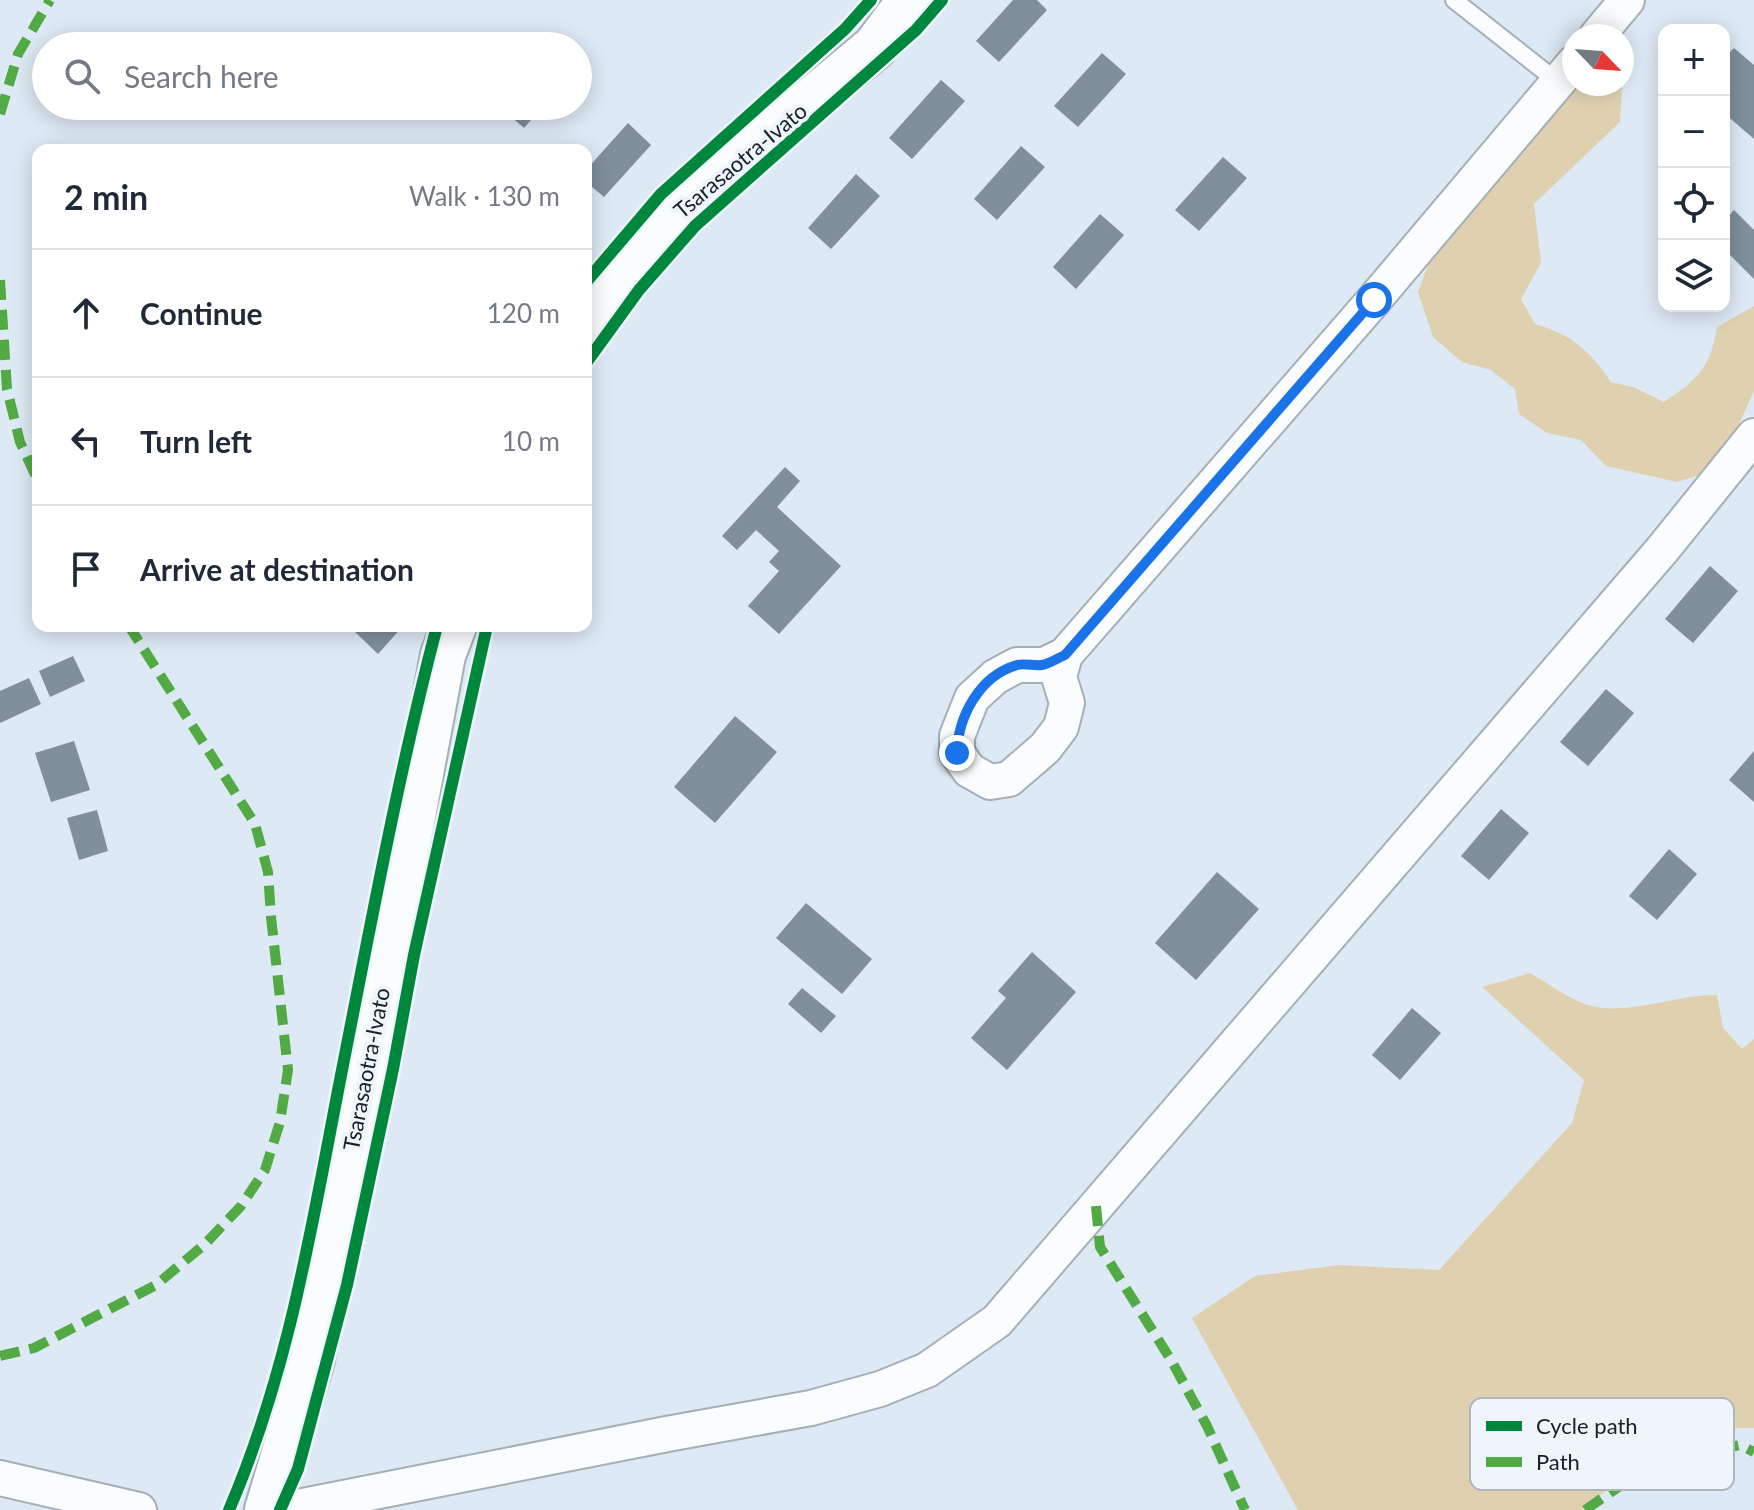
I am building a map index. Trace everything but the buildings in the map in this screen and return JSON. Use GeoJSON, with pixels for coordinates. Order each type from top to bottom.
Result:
{"type":"FeatureCollection","features":[{"type":"Feature","properties":{"kind":"main road","name":"Tsarasaotra-Ivato"},"geometry":{"type":"LineString","coordinates":[[592,325],[655,230],[875,47],[910,0]]}},
{"type":"Feature","properties":{"kind":"main road","name":"Tsarasaotra-Ivato"},"geometry":{"type":"LineString","coordinates":[[267,1510],[312,1360],[443,655],[452,632]]}},
{"type":"Feature","properties":{"kind":"street"},"geometry":{"type":"LineString","coordinates":[[1607,24],[1627,0]]}},
{"type":"Feature","properties":{"kind":"street"},"geometry":{"type":"LineString","coordinates":[[1065,655],[1374,300],[1562,77]]}},
{"type":"Feature","properties":{"kind":"street"},"geometry":{"type":"LineString","coordinates":[[283,1510],[811,1408],[880,1389],[927,1370],[997,1321],[1652,562],[1754,436]]}},
{"type":"Feature","properties":{"kind":"street"},"geometry":{"type":"LineString","coordinates":[[0,1478],[139,1510]]}},
{"type":"Feature","properties":{"kind":"lane"},"geometry":{"type":"LineString","coordinates":[[1454,0],[1562,69]]}},
{"type":"Feature","properties":{"kind":"shaded area"},"geometry":{"type":"Polygon","coordinates":[[[1566,96],[1621,96],[1620,122],[1534,204],[1541,263],[1521,299],[1535,324],[1570,339],[1596,362],[1611,382],[1633,387],[1664,402],[1701,372],[1711,353],[1717,327],[1754,306],[1754,391],[1733,437],[1699,475],[1677,482],[1606,466],[1581,440],[1547,433],[1519,414],[1515,389],[1491,370],[1462,362],[1433,337],[1418,292],[1434,249],[1553,106],[1566,96]]]}},
{"type":"Feature","properties":{"kind":"shaded area"},"geometry":{"type":"Polygon","coordinates":[[[1530,973],[1571,998],[1601,1008],[1634,1007],[1717,995],[1723,1028],[1742,1049],[1754,1039],[1754,1428],[1734,1428],[1734,1398],[1470,1398],[1470,1490],[1607,1490],[1582,1510],[1298,1510],[1192,1318],[1255,1276],[1339,1265],[1439,1270],[1572,1123],[1584,1080],[1482,987],[1530,973]]]}},
{"type":"Feature","properties":{"kind":"marked path"},"geometry":{"type":"LineString","coordinates":[[0,114],[18,54],[50,0]]}},
{"type":"Feature","properties":{"kind":"marked path"},"geometry":{"type":"LineString","coordinates":[[0,280],[7,389],[20,442],[32,468]]}},
{"type":"Feature","properties":{"kind":"marked path"},"geometry":{"type":"LineString","coordinates":[[0,1356],[34,1348],[156,1285],[205,1244],[241,1206],[265,1170],[280,1122],[288,1070],[268,872],[255,824],[133,632]]}},
{"type":"Feature","properties":{"kind":"marked path"},"geometry":{"type":"LineString","coordinates":[[1096,1206],[1100,1247],[1171,1360],[1207,1426],[1245,1510]]}},
{"type":"Feature","properties":{"kind":"marked path"},"geometry":{"type":"LineString","coordinates":[[1734,1446],[1740,1445],[1754,1452]]}},
{"type":"Feature","properties":{"kind":"marked path"},"geometry":{"type":"LineString","coordinates":[[1585,1510],[1614,1490]]}},
{"type":"Feature","properties":{"kind":"cycle path"},"geometry":{"type":"LineString","coordinates":[[592,275],[661,194],[845,29],[871,0]]}},
{"type":"Feature","properties":{"kind":"cycle path"},"geometry":{"type":"LineString","coordinates":[[592,355],[639,290],[695,226],[916,30],[942,0]]}},
{"type":"Feature","properties":{"kind":"cycle path"},"geometry":{"type":"LineString","coordinates":[[229,1510],[269,1401],[298,1290],[387,845],[436,632]]}},
{"type":"Feature","properties":{"kind":"cycle path"},"geometry":{"type":"LineString","coordinates":[[280,1510],[298,1469],[347,1285],[414,955],[486,632]]}},
{"type":"Feature","properties":{"kind":"route"},"geometry":{"type":"LineString","coordinates":[[957,753],[957,736],[972,698],[995,677],[1017,665],[1044,665],[1065,655],[1374,300]]}}]}
